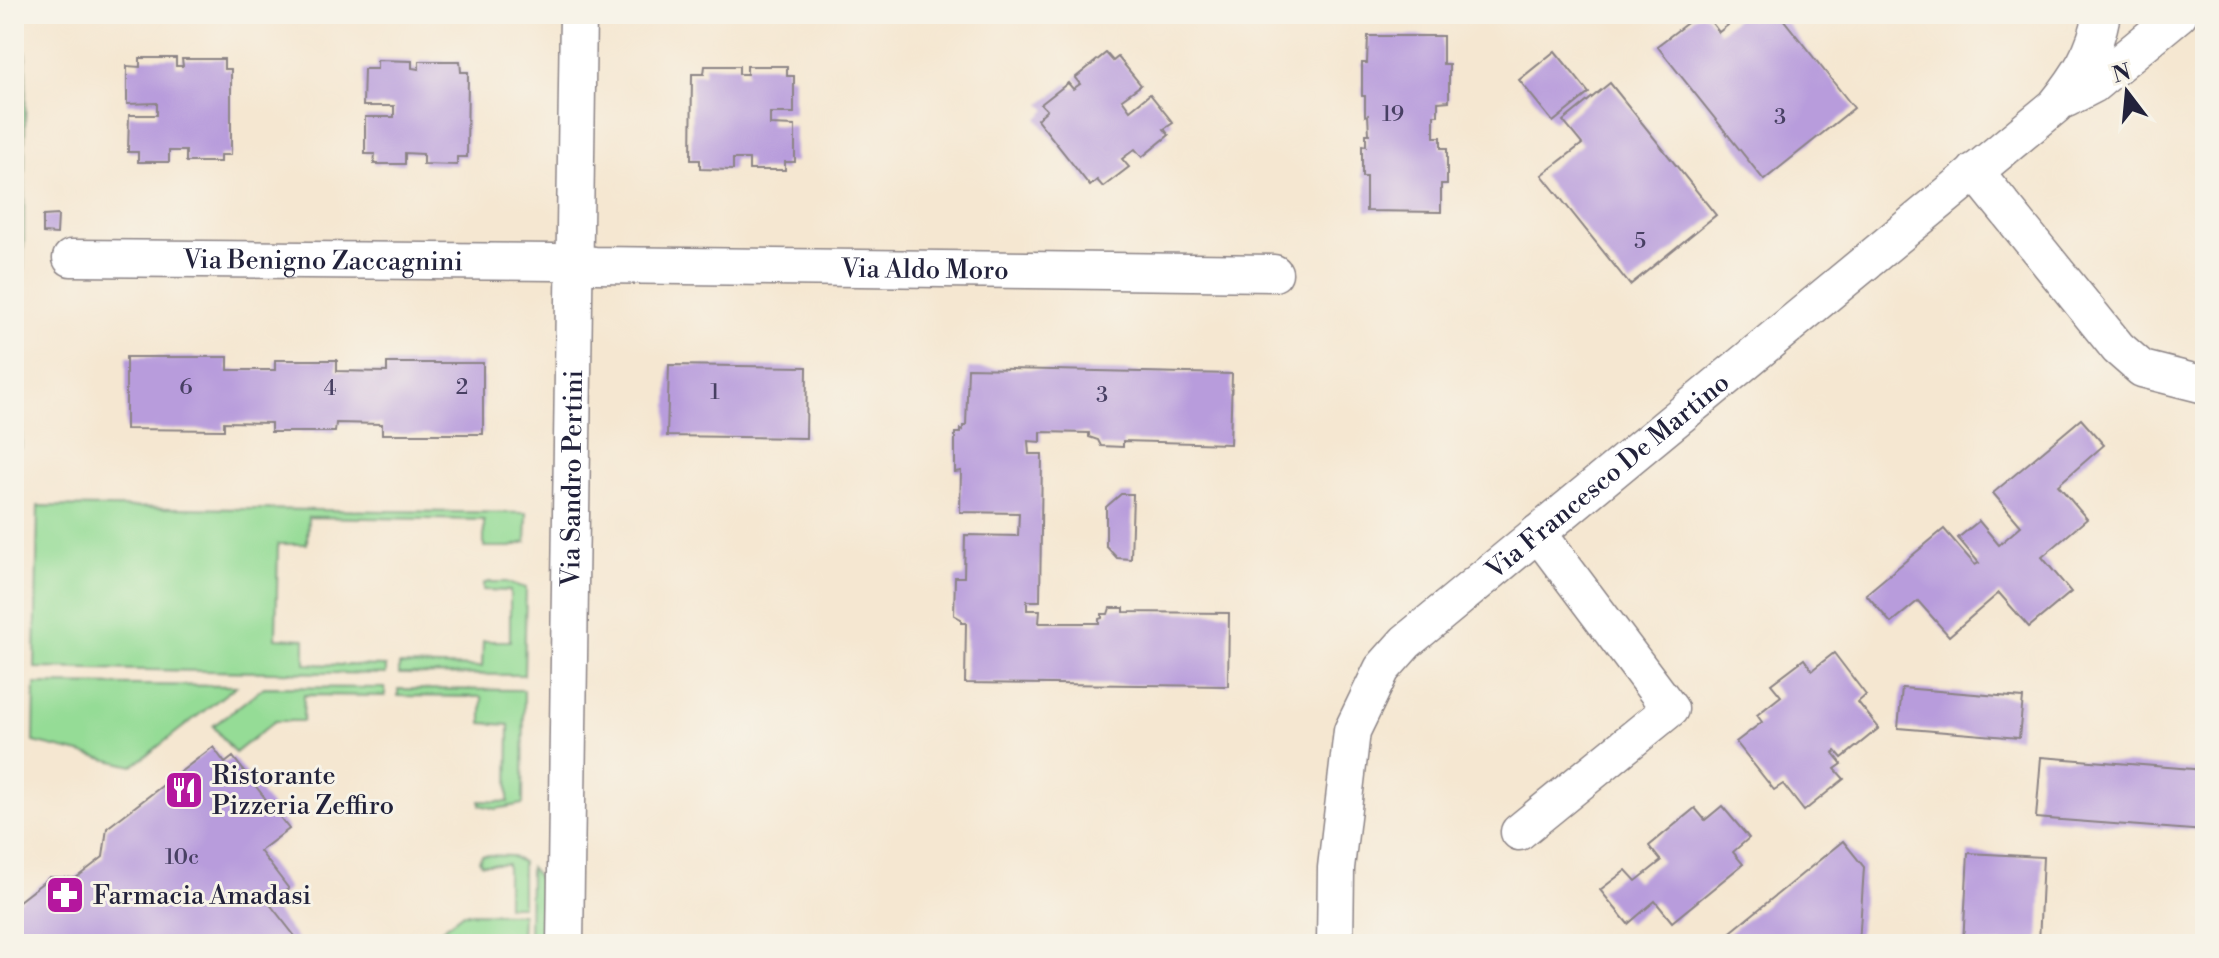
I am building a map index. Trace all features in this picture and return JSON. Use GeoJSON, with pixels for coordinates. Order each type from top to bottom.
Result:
{"type":"FeatureCollection","features":[{"type":"Feature","properties":{"kind":"street","name":"Via Sandro Pertini"},"geometry":{"type":"LineString","coordinates":[[565,944],[578,14]]}},
{"type":"Feature","properties":{"kind":"street","name":"Via Francesco De Martino"},"geometry":{"type":"LineString","coordinates":[[2055,106],[2074,82],[2096,43],[2102,14]]}},
{"type":"Feature","properties":{"kind":"street","name":"Via Francesco De Martino"},"geometry":{"type":"LineString","coordinates":[[1335,944],[1336,868],[1352,731],[1382,669],[1406,642],[2055,106],[2093,85],[2179,14]]}},
{"type":"Feature","properties":{"kind":"street"},"geometry":{"type":"LineString","coordinates":[[1975,171],[2118,348],[2142,369],[2205,385]]}},
{"type":"Feature","properties":{"kind":"street","name":"Via Benigno Zaccagnini"},"geometry":{"type":"LineString","coordinates":[[71,258],[574,264]]}},
{"type":"Feature","properties":{"kind":"street","name":"Via Aldo Moro"},"geometry":{"type":"LineString","coordinates":[[574,264],[1274,273]]}},
{"type":"Feature","properties":{"kind":"street"},"geometry":{"type":"LineString","coordinates":[[1519,832],[1670,709],[1538,533]]}},
{"type":"Feature","properties":{"kind":"green space"},"geometry":{"type":"Polygon","coordinates":[[[14,52],[26,52],[21,448],[14,448],[14,52]]]}},
{"type":"Feature","properties":{"kind":"green space"},"geometry":{"type":"Polygon","coordinates":[[[38,506],[527,513],[526,542],[511,547],[484,547],[484,520],[308,517],[307,544],[278,544],[276,638],[305,639],[305,664],[386,666],[386,674],[35,668],[38,506]]]}},
{"type":"Feature","properties":{"kind":"green space"},"geometry":{"type":"Polygon","coordinates":[[[506,582],[526,588],[524,675],[399,674],[399,665],[482,667],[483,641],[510,641],[510,591],[483,590],[483,584],[506,582]]]}},
{"type":"Feature","properties":{"kind":"green space"},"geometry":{"type":"Polygon","coordinates":[[[35,684],[236,686],[133,766],[34,742],[35,684]]]}},
{"type":"Feature","properties":{"kind":"green space"},"geometry":{"type":"Polygon","coordinates":[[[264,687],[385,688],[385,696],[304,695],[303,721],[275,721],[235,753],[213,726],[264,687]]]}},
{"type":"Feature","properties":{"kind":"green space"},"geometry":{"type":"Polygon","coordinates":[[[398,689],[524,690],[523,804],[496,809],[480,805],[480,801],[508,802],[509,725],[482,723],[482,697],[398,696],[398,689]]]}},
{"type":"Feature","properties":{"kind":"green space"},"geometry":{"type":"Polygon","coordinates":[[[482,855],[511,856],[522,862],[522,906],[507,906],[507,864],[482,864],[479,860],[482,855]]]}},
{"type":"Feature","properties":{"kind":"green space"},"geometry":{"type":"Polygon","coordinates":[[[530,867],[543,893],[544,944],[529,944],[530,867]]]}},
{"type":"Feature","properties":{"kind":"green space"},"geometry":{"type":"Polygon","coordinates":[[[463,913],[522,914],[521,944],[423,944],[463,913]]]}},
{"type":"Feature","properties":{"kind":"building"},"geometry":{"type":"Polygon","coordinates":[[[1699,14],[1705,14],[1719,32],[1742,14],[1779,14],[1854,108],[1764,180],[1657,46],[1699,14]]]}},
{"type":"Feature","properties":{"kind":"building"},"geometry":{"type":"Polygon","coordinates":[[[1368,36],[1443,36],[1443,64],[1449,64],[1449,101],[1438,102],[1438,115],[1434,115],[1434,137],[1441,137],[1441,148],[1447,148],[1447,184],[1441,184],[1441,212],[1366,211],[1362,145],[1366,146],[1366,134],[1369,134],[1365,96],[1362,96],[1362,63],[1367,63],[1368,36]]]}},
{"type":"Feature","properties":{"kind":"building"},"geometry":{"type":"Polygon","coordinates":[[[1555,51],[1589,93],[1553,122],[1519,80],[1555,51]]]}},
{"type":"Feature","properties":{"kind":"building"},"geometry":{"type":"Polygon","coordinates":[[[1106,53],[1113,61],[1118,57],[1141,85],[1122,99],[1130,110],[1150,94],[1173,123],[1164,129],[1169,135],[1142,157],[1135,149],[1122,159],[1129,167],[1103,187],[1097,180],[1090,186],[1037,119],[1047,110],[1041,104],[1068,83],[1073,89],[1080,84],[1075,78],[1106,53]]]}},
{"type":"Feature","properties":{"kind":"building"},"geometry":{"type":"Polygon","coordinates":[[[140,58],[176,58],[176,66],[183,66],[182,59],[224,59],[224,69],[231,69],[231,155],[220,155],[220,162],[186,162],[186,151],[169,151],[169,162],[138,162],[138,152],[128,152],[129,115],[157,115],[157,103],[127,104],[127,66],[140,67],[140,58]]]}},
{"type":"Feature","properties":{"kind":"building"},"geometry":{"type":"Polygon","coordinates":[[[377,60],[412,61],[412,68],[419,69],[419,61],[460,61],[461,72],[468,72],[467,157],[457,157],[457,165],[423,164],[423,154],[405,153],[405,164],[374,164],[375,154],[365,154],[365,117],[394,117],[394,106],[363,106],[364,69],[377,69],[377,60]]]}},
{"type":"Feature","properties":{"kind":"building"},"geometry":{"type":"Polygon","coordinates":[[[705,66],[739,66],[739,74],[747,74],[747,66],[787,66],[787,76],[794,76],[794,113],[770,113],[770,125],[795,126],[795,162],[785,162],[785,170],[749,170],[749,159],[733,159],[733,170],[700,169],[700,160],[691,160],[692,74],[704,74],[705,66]]]}},
{"type":"Feature","properties":{"kind":"building"},"geometry":{"type":"Polygon","coordinates":[[[1610,83],[1716,215],[1630,285],[1542,175],[1582,144],[1563,121],[1610,83]]]}},
{"type":"Feature","properties":{"kind":"building"},"geometry":{"type":"Polygon","coordinates":[[[58,215],[57,234],[43,233],[43,216],[58,215]]]}},
{"type":"Feature","properties":{"kind":"building"},"geometry":{"type":"Polygon","coordinates":[[[126,357],[228,357],[228,370],[275,370],[275,360],[337,360],[337,371],[387,372],[387,363],[483,363],[483,434],[382,434],[382,424],[336,423],[335,432],[271,432],[271,423],[224,422],[224,430],[126,429],[126,357]]]}},
{"type":"Feature","properties":{"kind":"building"},"geometry":{"type":"Polygon","coordinates":[[[669,365],[807,367],[806,438],[667,436],[669,365]]]}},
{"type":"Feature","properties":{"kind":"building"},"geometry":{"type":"Polygon","coordinates":[[[968,368],[1232,374],[1230,444],[1123,441],[1123,447],[1101,446],[1098,440],[1089,437],[1089,433],[1041,432],[1041,442],[1028,441],[1029,454],[1042,454],[1040,601],[1027,601],[1027,610],[1040,610],[1039,623],[1099,623],[1102,614],[1108,614],[1110,608],[1124,608],[1124,612],[1229,613],[1228,686],[965,683],[966,623],[961,623],[961,619],[954,615],[955,577],[964,577],[965,535],[1018,536],[1019,513],[960,512],[961,471],[955,472],[955,433],[960,433],[960,429],[966,426],[968,368]]]}},
{"type":"Feature","properties":{"kind":"building"},"geometry":{"type":"Polygon","coordinates":[[[2081,419],[2104,445],[2058,485],[2087,519],[2042,557],[2071,592],[2029,627],[1999,593],[1949,636],[1918,601],[1891,623],[1866,594],[1944,529],[1975,565],[1979,563],[1958,538],[1979,521],[1999,545],[2021,526],[1993,493],[2081,419]]]}},
{"type":"Feature","properties":{"kind":"building"},"geometry":{"type":"Polygon","coordinates":[[[1121,494],[1133,494],[1131,559],[1117,558],[1106,546],[1106,507],[1121,494]]]}},
{"type":"Feature","properties":{"kind":"building"},"geometry":{"type":"Polygon","coordinates":[[[1834,653],[1866,695],[1858,702],[1879,728],[1842,758],[1836,751],[1833,753],[1842,764],[1835,769],[1844,779],[1804,811],[1783,784],[1774,790],[1736,742],[1762,722],[1757,715],[1781,696],[1771,684],[1804,659],[1812,670],[1834,653]]]}},
{"type":"Feature","properties":{"kind":"building"},"geometry":{"type":"Polygon","coordinates":[[[1902,688],[2023,698],[2019,738],[1898,728],[1902,688]]]}},
{"type":"Feature","properties":{"kind":"building"},"geometry":{"type":"Polygon","coordinates":[[[213,747],[225,763],[233,757],[289,829],[260,851],[289,889],[269,903],[301,944],[14,944],[14,905],[50,877],[76,878],[103,857],[107,828],[213,747]]]}},
{"type":"Feature","properties":{"kind":"building"},"geometry":{"type":"Polygon","coordinates":[[[2041,757],[2205,770],[2205,831],[2036,818],[2041,757]]]}},
{"type":"Feature","properties":{"kind":"building"},"geometry":{"type":"Polygon","coordinates":[[[1722,806],[1749,838],[1733,852],[1743,864],[1672,922],[1655,901],[1628,924],[1600,890],[1626,870],[1636,881],[1661,861],[1649,846],[1695,808],[1705,820],[1722,806]]]}},
{"type":"Feature","properties":{"kind":"building"},"geometry":{"type":"Polygon","coordinates":[[[1843,841],[1864,867],[1859,944],[1716,944],[1843,841]]]}},
{"type":"Feature","properties":{"kind":"building"},"geometry":{"type":"Polygon","coordinates":[[[1968,853],[2043,857],[2039,943],[1963,944],[1968,853]]]}},
{"type":"Feature","properties":{"kind":"place","name":"Ristorante Pizzeria Zeffiro"},"geometry":{"type":"Point","coordinates":[184,790]}},
{"type":"Feature","properties":{"kind":"place","name":"Farmacia Amadasi"},"geometry":{"type":"Point","coordinates":[65,895]}}]}
